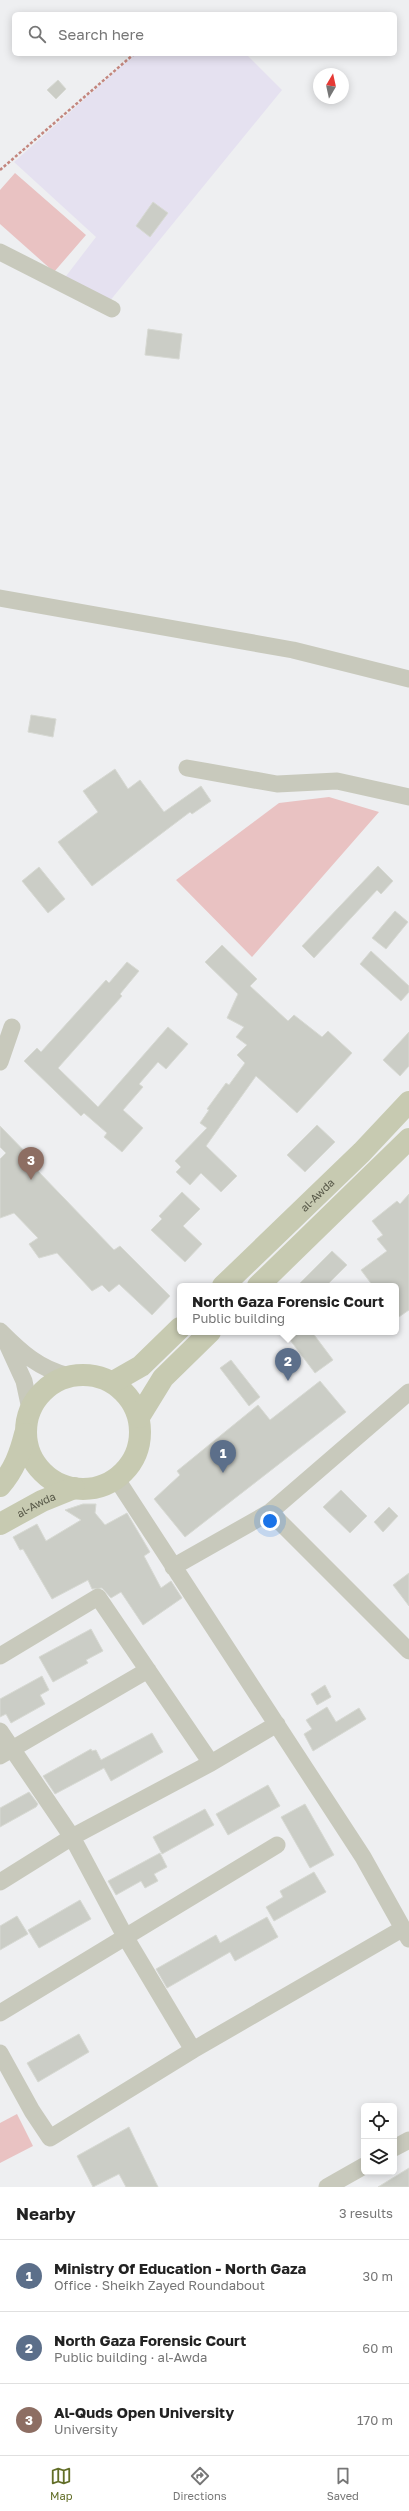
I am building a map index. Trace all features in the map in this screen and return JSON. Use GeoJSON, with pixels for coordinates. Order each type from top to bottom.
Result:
{"type":"FeatureCollection","features":[{"type":"Feature","properties":{"kind":"main road","name":"al-Awda"},"geometry":{"type":"LineString","coordinates":[[226,1283],[362,1152],[409,1102]]}},
{"type":"Feature","properties":{"kind":"main road"},"geometry":{"type":"LineString","coordinates":[[261,1283],[409,1139]]}},
{"type":"Feature","properties":{"kind":"main road"},"geometry":{"type":"LineString","coordinates":[[113,1382],[141,1366],[177,1331]]}},
{"type":"Feature","properties":{"kind":"main road"},"geometry":{"type":"LineString","coordinates":[[139,1417],[163,1378],[207,1335]]}},
{"type":"Feature","properties":{"kind":"main road"},"geometry":{"type":"LineString","coordinates":[[0,1486],[9,1476],[18,1459],[26,1432],[30,1408],[45,1389],[69,1376],[91,1375],[113,1382],[119,1387],[139,1417],[140,1437],[137,1451],[130,1465],[116,1478],[99,1486],[74,1488],[57,1482],[38,1467],[31,1456],[26,1432]]}},
{"type":"Feature","properties":{"kind":"main road","name":"al-Awda"},"geometry":{"type":"LineString","coordinates":[[0,1524],[42,1501],[74,1488]]}},
{"type":"Feature","properties":{"kind":"street"},"geometry":{"type":"LineString","coordinates":[[0,252],[112,309]]}},
{"type":"Feature","properties":{"kind":"street"},"geometry":{"type":"LineString","coordinates":[[0,598],[293,650],[409,679]]}},
{"type":"Feature","properties":{"kind":"street"},"geometry":{"type":"LineString","coordinates":[[187,768],[277,784],[337,781],[409,797]]}},
{"type":"Feature","properties":{"kind":"street"},"geometry":{"type":"LineString","coordinates":[[0,1062],[12,1027]]}},
{"type":"Feature","properties":{"kind":"street"},"geometry":{"type":"LineString","coordinates":[[0,1331],[25,1356],[52,1372],[69,1376]]}},
{"type":"Feature","properties":{"kind":"street"},"geometry":{"type":"LineString","coordinates":[[0,1331],[21,1372],[30,1408]]}},
{"type":"Feature","properties":{"kind":"street"},"geometry":{"type":"LineString","coordinates":[[173,1567],[270,1512],[409,1392]]}},
{"type":"Feature","properties":{"kind":"street"},"geometry":{"type":"LineString","coordinates":[[0,2053],[32,2111],[50,2138],[194,2050],[406,1934],[363,1857],[116,1478]]}},
{"type":"Feature","properties":{"kind":"street"},"geometry":{"type":"LineString","coordinates":[[270,1512],[409,1651]]}},
{"type":"Feature","properties":{"kind":"street"},"geometry":{"type":"LineString","coordinates":[[0,1656],[98,1597],[211,1763]]}},
{"type":"Feature","properties":{"kind":"street"},"geometry":{"type":"LineString","coordinates":[[6,1753],[148,1670]]}},
{"type":"Feature","properties":{"kind":"street"},"geometry":{"type":"LineString","coordinates":[[0,1882],[72,1837],[211,1763],[277,1724]]}},
{"type":"Feature","properties":{"kind":"street"},"geometry":{"type":"LineString","coordinates":[[0,1731],[6,1753],[72,1837],[126,1938],[194,2050]]}},
{"type":"Feature","properties":{"kind":"street"},"geometry":{"type":"LineString","coordinates":[[0,2013],[278,1845]]}},
{"type":"Feature","properties":{"kind":"street"},"geometry":{"type":"LineString","coordinates":[[397,2146],[409,2140]]}},
{"type":"Feature","properties":{"kind":"street"},"geometry":{"type":"LineString","coordinates":[[327,2187],[361,2168]]}},
{"type":"Feature","properties":{"kind":"path"},"geometry":{"type":"LineString","coordinates":[[0,170],[132,56]]}},
{"type":"Feature","properties":{"kind":"shaded area"},"geometry":{"type":"Polygon","coordinates":[[[15,173],[86,235],[54,272],[0,224],[0,190],[15,173]]]}},
{"type":"Feature","properties":{"kind":"shaded area"},"geometry":{"type":"Polygon","coordinates":[[[329,797],[379,812],[252,957],[176,880],[279,803],[329,797]]]}},
{"type":"Feature","properties":{"kind":"shaded area"},"geometry":{"type":"Polygon","coordinates":[[[17,2114],[33,2146],[0,2163],[0,2123],[17,2114]]]}},
{"type":"Feature","properties":{"kind":"sand"},"geometry":{"type":"Polygon","coordinates":[[[133,56],[248,56],[282,90],[109,302],[63,280],[96,237],[14,162],[133,56]]]}},
{"type":"Feature","properties":{"kind":"building"},"geometry":{"type":"Polygon","coordinates":[[[58,80],[66,89],[56,99],[47,90],[58,80]]]}},
{"type":"Feature","properties":{"kind":"building"},"geometry":{"type":"Polygon","coordinates":[[[153,202],[168,213],[150,237],[136,226],[153,202]]]}},
{"type":"Feature","properties":{"kind":"building"},"geometry":{"type":"Polygon","coordinates":[[[148,329],[182,334],[179,359],[145,355],[148,329]]]}},
{"type":"Feature","properties":{"kind":"building"},"geometry":{"type":"Polygon","coordinates":[[[31,715],[56,719],[53,737],[28,732],[31,715]]]}},
{"type":"Feature","properties":{"kind":"building"},"geometry":{"type":"Polygon","coordinates":[[[115,769],[128,789],[140,780],[164,812],[201,786],[211,801],[192,814],[190,812],[92,886],[58,842],[98,812],[83,791],[115,769]]]}},
{"type":"Feature","properties":{"kind":"building"},"geometry":{"type":"Polygon","coordinates":[[[378,866],[393,881],[381,894],[377,890],[314,958],[302,946],[378,866]]]}},
{"type":"Feature","properties":{"kind":"building"},"geometry":{"type":"Polygon","coordinates":[[[39,867],[65,899],[48,913],[22,881],[39,867]]]}},
{"type":"Feature","properties":{"kind":"building"},"geometry":{"type":"Polygon","coordinates":[[[395,911],[408,922],[386,949],[372,938],[395,911]]]}},
{"type":"Feature","properties":{"kind":"building"},"geometry":{"type":"Polygon","coordinates":[[[222,945],[257,979],[250,986],[288,1021],[294,1015],[322,1037],[328,1031],[352,1053],[297,1113],[256,1076],[206,1146],[237,1176],[221,1192],[201,1173],[190,1185],[176,1172],[181,1167],[175,1161],[207,1128],[200,1123],[209,1110],[207,1109],[226,1083],[229,1085],[245,1063],[237,1055],[247,1045],[236,1037],[244,1027],[227,1018],[238,994],[205,962],[222,945]]]}},
{"type":"Feature","properties":{"kind":"building"},"geometry":{"type":"Polygon","coordinates":[[[371,951],[409,986],[409,992],[401,1001],[360,964],[371,951]]]}},
{"type":"Feature","properties":{"kind":"building"},"geometry":{"type":"Polygon","coordinates":[[[127,962],[139,971],[120,994],[122,996],[58,1068],[98,1107],[168,1027],[188,1044],[166,1069],[158,1062],[139,1084],[143,1087],[123,1110],[143,1128],[122,1152],[104,1137],[107,1133],[84,1113],[81,1116],[24,1061],[37,1048],[41,1052],[106,980],[109,983],[127,962]]]}},
{"type":"Feature","properties":{"kind":"building"},"geometry":{"type":"Polygon","coordinates":[[[409,1032],[409,1066],[400,1076],[383,1060],[409,1032]]]}},
{"type":"Feature","properties":{"kind":"building"},"geometry":{"type":"Polygon","coordinates":[[[317,1125],[335,1142],[305,1172],[287,1155],[317,1125]]]}},
{"type":"Feature","properties":{"kind":"building"},"geometry":{"type":"Polygon","coordinates":[[[0,1126],[38,1165],[35,1168],[114,1250],[120,1246],[170,1296],[152,1315],[119,1284],[109,1292],[102,1285],[92,1291],[57,1253],[39,1258],[29,1244],[38,1238],[14,1213],[0,1218],[0,1159],[6,1153],[0,1147],[0,1126]]]}},
{"type":"Feature","properties":{"kind":"building"},"geometry":{"type":"Polygon","coordinates":[[[182,1192],[200,1209],[183,1226],[202,1244],[185,1262],[151,1230],[162,1219],[159,1216],[182,1192]]]}},
{"type":"Feature","properties":{"kind":"building"},"geometry":{"type":"Polygon","coordinates":[[[409,1194],[409,1310],[399,1317],[399,1283],[371,1283],[361,1270],[387,1251],[377,1239],[383,1235],[372,1221],[397,1201],[400,1204],[409,1194]]]}},
{"type":"Feature","properties":{"kind":"building"},"geometry":{"type":"Polygon","coordinates":[[[332,1251],[347,1265],[329,1283],[300,1283],[332,1251]]]}},
{"type":"Feature","properties":{"kind":"building"},"geometry":{"type":"Polygon","coordinates":[[[286,1335],[314,1335],[333,1360],[315,1373],[286,1335]]]}},
{"type":"Feature","properties":{"kind":"building"},"geometry":{"type":"Polygon","coordinates":[[[231,1360],[260,1397],[249,1406],[220,1368],[231,1360]]]}},
{"type":"Feature","properties":{"kind":"building"},"geometry":{"type":"Polygon","coordinates":[[[320,1381],[346,1412],[185,1537],[154,1499],[180,1475],[177,1471],[258,1405],[270,1420],[320,1381]]]}},
{"type":"Feature","properties":{"kind":"building"},"geometry":{"type":"Polygon","coordinates":[[[341,1490],[367,1516],[350,1533],[323,1507],[341,1490]]]}},
{"type":"Feature","properties":{"kind":"building"},"geometry":{"type":"Polygon","coordinates":[[[83,1504],[96,1504],[95,1513],[105,1525],[127,1513],[150,1552],[144,1556],[161,1588],[171,1581],[182,1598],[143,1625],[121,1592],[111,1598],[102,1588],[92,1589],[88,1580],[52,1599],[23,1549],[20,1550],[13,1537],[37,1524],[46,1541],[81,1520],[65,1510],[83,1504]]]}},
{"type":"Feature","properties":{"kind":"building"},"geometry":{"type":"Polygon","coordinates":[[[389,1507],[398,1516],[383,1532],[374,1522],[389,1507]]]}},
{"type":"Feature","properties":{"kind":"building"},"geometry":{"type":"Polygon","coordinates":[[[409,1573],[409,1606],[393,1585],[409,1573]]]}},
{"type":"Feature","properties":{"kind":"building"},"geometry":{"type":"Polygon","coordinates":[[[91,1629],[103,1651],[86,1660],[88,1663],[53,1682],[39,1657],[91,1629]]]}},
{"type":"Feature","properties":{"kind":"building"},"geometry":{"type":"Polygon","coordinates":[[[42,1676],[49,1690],[40,1695],[45,1704],[11,1723],[6,1714],[0,1717],[0,1699],[42,1676]]]}},
{"type":"Feature","properties":{"kind":"building"},"geometry":{"type":"Polygon","coordinates":[[[325,1685],[331,1697],[317,1705],[311,1694],[325,1685]]]}},
{"type":"Feature","properties":{"kind":"building"},"geometry":{"type":"Polygon","coordinates":[[[327,1707],[336,1722],[359,1708],[366,1719],[313,1751],[304,1734],[312,1729],[306,1720],[327,1707]]]}},
{"type":"Feature","properties":{"kind":"building"},"geometry":{"type":"Polygon","coordinates":[[[152,1733],[163,1752],[111,1781],[104,1768],[55,1794],[43,1776],[91,1749],[92,1751],[96,1750],[101,1760],[152,1733]]]}},
{"type":"Feature","properties":{"kind":"building"},"geometry":{"type":"Polygon","coordinates":[[[268,1785],[280,1806],[228,1835],[216,1814],[268,1785]]]}},
{"type":"Feature","properties":{"kind":"building"},"geometry":{"type":"Polygon","coordinates":[[[29,1792],[38,1804],[36,1807],[0,1827],[0,1808],[29,1792]]]}},
{"type":"Feature","properties":{"kind":"building"},"geometry":{"type":"Polygon","coordinates":[[[305,1804],[334,1855],[310,1868],[281,1817],[305,1804]]]}},
{"type":"Feature","properties":{"kind":"building"},"geometry":{"type":"Polygon","coordinates":[[[205,1809],[214,1825],[162,1854],[153,1837],[205,1809]]]}},
{"type":"Feature","properties":{"kind":"building"},"geometry":{"type":"Polygon","coordinates":[[[160,1853],[167,1867],[154,1874],[158,1881],[145,1888],[141,1881],[116,1895],[108,1881],[160,1853]]]}},
{"type":"Feature","properties":{"kind":"building"},"geometry":{"type":"Polygon","coordinates":[[[314,1872],[326,1892],[274,1921],[266,1907],[283,1897],[280,1891],[314,1872]]]}},
{"type":"Feature","properties":{"kind":"building"},"geometry":{"type":"Polygon","coordinates":[[[80,1900],[91,1919],[39,1948],[28,1930],[80,1900]]]}},
{"type":"Feature","properties":{"kind":"building"},"geometry":{"type":"Polygon","coordinates":[[[17,1916],[28,1934],[0,1950],[0,1926],[17,1916]]]}},
{"type":"Feature","properties":{"kind":"building"},"geometry":{"type":"Polygon","coordinates":[[[267,1917],[278,1937],[235,1961],[230,1952],[167,1988],[156,1969],[216,1935],[220,1943],[267,1917]]]}},
{"type":"Feature","properties":{"kind":"building"},"geometry":{"type":"Polygon","coordinates":[[[79,2034],[89,2052],[38,2082],[27,2063],[79,2034]]]}},
{"type":"Feature","properties":{"kind":"building"},"geometry":{"type":"Polygon","coordinates":[[[129,2127],[158,2187],[126,2187],[119,2174],[93,2187],[77,2156],[129,2127]]]}},
{"type":"Feature","properties":{"kind":"building"},"geometry":{"type":"Polygon","coordinates":[[[409,2168],[409,2187],[378,2187],[409,2168]]]}},
{"type":"Feature","properties":{"kind":"place","name":"Al-Quds Open University"},"geometry":{"type":"Point","coordinates":[31,1180]}},
{"type":"Feature","properties":{"kind":"place","name":"North Gaza Forensic Court"},"geometry":{"type":"Point","coordinates":[288,1381]}},
{"type":"Feature","properties":{"kind":"place","name":"Ministry Of Education - North Gaza"},"geometry":{"type":"Point","coordinates":[223,1473]}}]}
